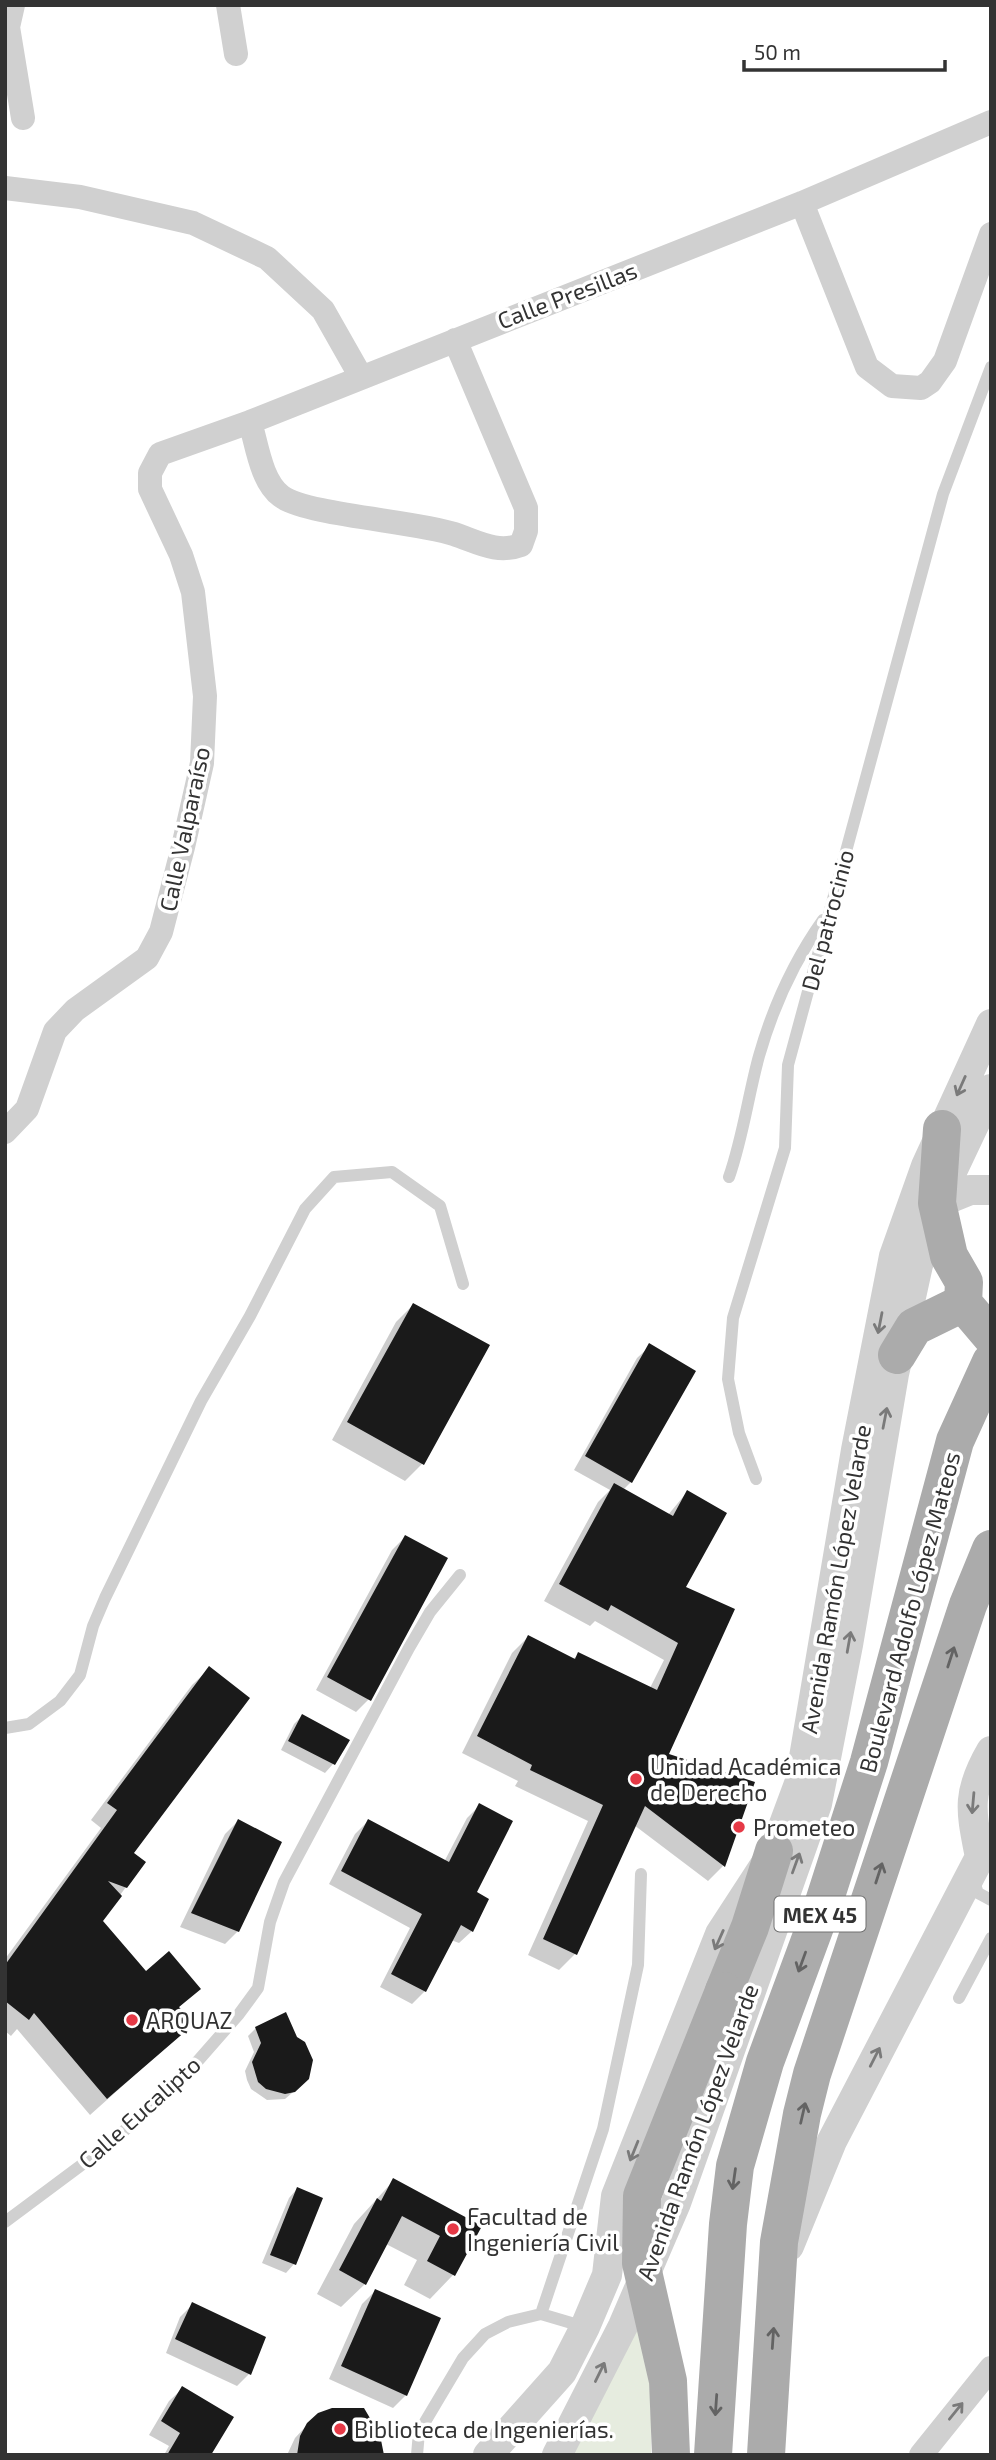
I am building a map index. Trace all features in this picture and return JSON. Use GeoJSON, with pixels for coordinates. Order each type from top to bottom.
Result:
{"type":"FeatureCollection","features":[{"type":"Feature","properties":{"kind":"main road"},"geometry":{"type":"LineString","coordinates":[[897,1355],[914,1327],[976,1317],[964,1282],[922,1210],[943,1129]]}},
{"type":"Feature","properties":{"kind":"main road","name":"Boulevard Adolfo López Mateos"},"geometry":{"type":"LineString","coordinates":[[713,2455],[728,2224],[736,2166],[765,2062],[823,1905],[865,1775],[955,1441],[985,1372]]}},
{"type":"Feature","properties":{"kind":"main road","name":"Boulevard Adolfo López Mateos"},"geometry":{"type":"LineString","coordinates":[[766,2455],[779,2242],[812,2074],[968,1605],[991,1549]]}},
{"type":"Feature","properties":{"kind":"main road"},"geometry":{"type":"LineString","coordinates":[[671,2455],[668,2381],[641,2263],[642,2196],[750,1927],[774,1851]]}},
{"type":"Feature","properties":{"kind":"street"},"geometry":{"type":"LineString","coordinates":[[13,5],[8,27],[23,118]]}},
{"type":"Feature","properties":{"kind":"street"},"geometry":{"type":"LineString","coordinates":[[228,5],[236,54]]}},
{"type":"Feature","properties":{"kind":"street","name":"Calle Presillas"},"geometry":{"type":"LineString","coordinates":[[150,472],[160,454],[250,422],[802,203],[991,122]]}},
{"type":"Feature","properties":{"kind":"street"},"geometry":{"type":"LineString","coordinates":[[5,188],[80,197],[193,223],[267,258],[323,310],[362,377]]}},
{"type":"Feature","properties":{"kind":"street"},"geometry":{"type":"LineString","coordinates":[[802,203],[867,367],[879,380],[892,386],[921,388],[930,382],[945,360],[991,234]]}},
{"type":"Feature","properties":{"kind":"street"},"geometry":{"type":"LineString","coordinates":[[250,422],[267,478],[281,496],[303,505],[434,527],[505,550],[521,545],[526,531],[526,508],[455,340]]}},
{"type":"Feature","properties":{"kind":"street","name":"Calle Valparaíso"},"geometry":{"type":"LineString","coordinates":[[5,1132],[27,1109],[55,1031],[75,1010],[147,958],[152,949],[161,932],[202,762],[205,696],[193,592],[181,555],[150,489],[150,472]]}},
{"type":"Feature","properties":{"kind":"street"},"geometry":{"type":"LineString","coordinates":[[943,1129],[991,1024]]}},
{"type":"Feature","properties":{"kind":"street"},"geometry":{"type":"LineString","coordinates":[[906,1261],[922,1210],[991,1089]]}},
{"type":"Feature","properties":{"kind":"street"},"geometry":{"type":"LineString","coordinates":[[922,1210],[971,1190],[991,1191]]}},
{"type":"Feature","properties":{"kind":"street","name":"Avenida Ramón López Velarde"},"geometry":{"type":"LineString","coordinates":[[557,2455],[623,2326],[676,2203],[817,1804],[848,1645],[897,1355],[906,1261]]}},
{"type":"Feature","properties":{"kind":"street","name":"Avenida Ramón López Velarde"},"geometry":{"type":"LineString","coordinates":[[488,2455],[562,2372],[585,2327],[607,2275],[617,2196],[720,1934],[774,1851],[800,1781],[856,1450],[906,1261]]}},
{"type":"Feature","properties":{"kind":"street"},"geometry":{"type":"LineString","coordinates":[[987,1854],[971,1806],[979,1772],[991,1751]]}},
{"type":"Feature","properties":{"kind":"street","name":"Boulevard Adolfo López Mateos"},"geometry":{"type":"LineString","coordinates":[[777,2275],[832,2141],[987,1854]]}},
{"type":"Feature","properties":{"kind":"street"},"geometry":{"type":"LineString","coordinates":[[921,2455],[991,2368]]}},
{"type":"Feature","properties":{"kind":"street"},"geometry":{"type":"LineString","coordinates":[[562,2372],[582,2409]]}},
{"type":"Feature","properties":{"kind":"lane","name":"Del patrocinio"},"geometry":{"type":"LineString","coordinates":[[756,1479],[740,1433],[727,1379],[733,1318],[785,1148],[788,1065],[943,494],[991,367]]}},
{"type":"Feature","properties":{"kind":"lane"},"geometry":{"type":"LineString","coordinates":[[729,1177],[740,1146],[759,1055],[776,1006],[798,956],[830,911]]}},
{"type":"Feature","properties":{"kind":"lane"},"geometry":{"type":"LineString","coordinates":[[5,1728],[29,1724],[60,1701],[80,1675],[93,1626],[105,1598],[201,1401],[250,1316],[305,1209],[334,1177],[392,1172],[440,1206],[463,1284]]}},
{"type":"Feature","properties":{"kind":"lane","name":"Calle Eucalipto"},"geometry":{"type":"LineString","coordinates":[[5,2222],[107,2146],[183,2079],[258,1988],[270,1922],[284,1882],[409,1648],[430,1612],[460,1575]]}},
{"type":"Feature","properties":{"kind":"lane"},"geometry":{"type":"LineString","coordinates":[[987,1854],[972,1879],[978,1893],[991,1900]]}},
{"type":"Feature","properties":{"kind":"lane"},"geometry":{"type":"LineString","coordinates":[[541,2314],[603,2129],[638,1965],[641,1874]]}},
{"type":"Feature","properties":{"kind":"lane"},"geometry":{"type":"LineString","coordinates":[[959,1998],[991,1938]]}},
{"type":"Feature","properties":{"kind":"lane"},"geometry":{"type":"LineString","coordinates":[[417,2455],[419,2432],[463,2358],[485,2334],[508,2322],[541,2314],[585,2327]]}},
{"type":"Feature","properties":{"kind":"shaded area"},"geometry":{"type":"Polygon","coordinates":[[[637,2296],[649,2375],[651,2455],[544,2455],[637,2296]]]}},
{"type":"Feature","properties":{"kind":"building"},"geometry":{"type":"Polygon","coordinates":[[[413,1303],[490,1345],[424,1465],[347,1422],[413,1303]]]}},
{"type":"Feature","properties":{"kind":"building"},"geometry":{"type":"Polygon","coordinates":[[[649,1343],[696,1371],[632,1483],[585,1456],[649,1343]]]}},
{"type":"Feature","properties":{"kind":"building"},"geometry":{"type":"Polygon","coordinates":[[[614,1483],[673,1516],[687,1490],[727,1513],[686,1587],[735,1609],[669,1754],[755,1782],[725,1867],[645,1806],[577,1955],[543,1939],[603,1805],[530,1770],[532,1765],[477,1736],[528,1635],[575,1659],[578,1652],[657,1690],[678,1643],[611,1605],[608,1611],[559,1584],[614,1483]]]}},
{"type":"Feature","properties":{"kind":"building"},"geometry":{"type":"Polygon","coordinates":[[[405,1535],[448,1558],[371,1701],[327,1677],[405,1535]]]}},
{"type":"Feature","properties":{"kind":"building"},"geometry":{"type":"Polygon","coordinates":[[[209,1666],[250,1698],[134,1853],[146,1862],[127,1888],[108,1881],[122,1896],[103,1921],[146,1971],[169,1951],[201,1989],[179,2007],[194,2024],[107,2099],[34,2013],[29,2020],[5,2001],[5,1965],[117,1810],[107,1803],[209,1666]]]}},
{"type":"Feature","properties":{"kind":"building"},"geometry":{"type":"Polygon","coordinates":[[[302,1714],[350,1740],[335,1765],[288,1741],[302,1714]]]}},
{"type":"Feature","properties":{"kind":"building"},"geometry":{"type":"Polygon","coordinates":[[[479,1803],[513,1821],[477,1892],[489,1899],[473,1932],[461,1925],[426,1992],[391,1974],[422,1914],[341,1871],[368,1819],[449,1862],[479,1803]]]}},
{"type":"Feature","properties":{"kind":"building"},"geometry":{"type":"Polygon","coordinates":[[[238,1819],[282,1842],[239,1932],[191,1913],[238,1819]]]}},
{"type":"Feature","properties":{"kind":"building"},"geometry":{"type":"Polygon","coordinates":[[[286,2012],[297,2037],[305,2042],[313,2060],[309,2079],[295,2092],[285,2094],[266,2089],[258,2082],[252,2062],[261,2043],[255,2027],[286,2012]]]}},
{"type":"Feature","properties":{"kind":"building","name":"Facultad de Ingeniería Civil"},"geometry":{"type":"Polygon","coordinates":[[[393,2178],[482,2226],[455,2276],[427,2261],[440,2236],[402,2216],[366,2285],[339,2270],[377,2198],[381,2201],[393,2178]]]}},
{"type":"Feature","properties":{"kind":"building"},"geometry":{"type":"Polygon","coordinates":[[[297,2187],[323,2198],[296,2265],[270,2255],[297,2187]]]}},
{"type":"Feature","properties":{"kind":"building"},"geometry":{"type":"Polygon","coordinates":[[[375,2289],[441,2318],[407,2396],[341,2366],[375,2289]]]}},
{"type":"Feature","properties":{"kind":"building"},"geometry":{"type":"Polygon","coordinates":[[[192,2302],[266,2337],[251,2375],[175,2339],[192,2302]]]}},
{"type":"Feature","properties":{"kind":"building"},"geometry":{"type":"Polygon","coordinates":[[[182,2386],[234,2417],[211,2455],[167,2455],[180,2433],[161,2421],[182,2386]]]}},
{"type":"Feature","properties":{"kind":"building","name":"Biblioteca de Ingenierías."},"geometry":{"type":"Polygon","coordinates":[[[332,2408],[364,2408],[380,2435],[384,2455],[297,2455],[300,2436],[307,2423],[318,2413],[332,2408]]]}},
{"type":"Feature","properties":{"kind":"place","name":"Unidad Académica de Derecho"},"geometry":{"type":"Point","coordinates":[636,1779]}},
{"type":"Feature","properties":{"kind":"place","name":"Prometeo"},"geometry":{"type":"Point","coordinates":[739,1827]}},
{"type":"Feature","properties":{"kind":"place","name":"ARQUAZ"},"geometry":{"type":"Point","coordinates":[132,2020]}},
{"type":"Feature","properties":{"kind":"place","name":"Facultad de Ingeniería Civil"},"geometry":{"type":"Point","coordinates":[453,2229]}},
{"type":"Feature","properties":{"kind":"place","name":"Biblioteca de Ingenierías."},"geometry":{"type":"Point","coordinates":[340,2429]}}]}
